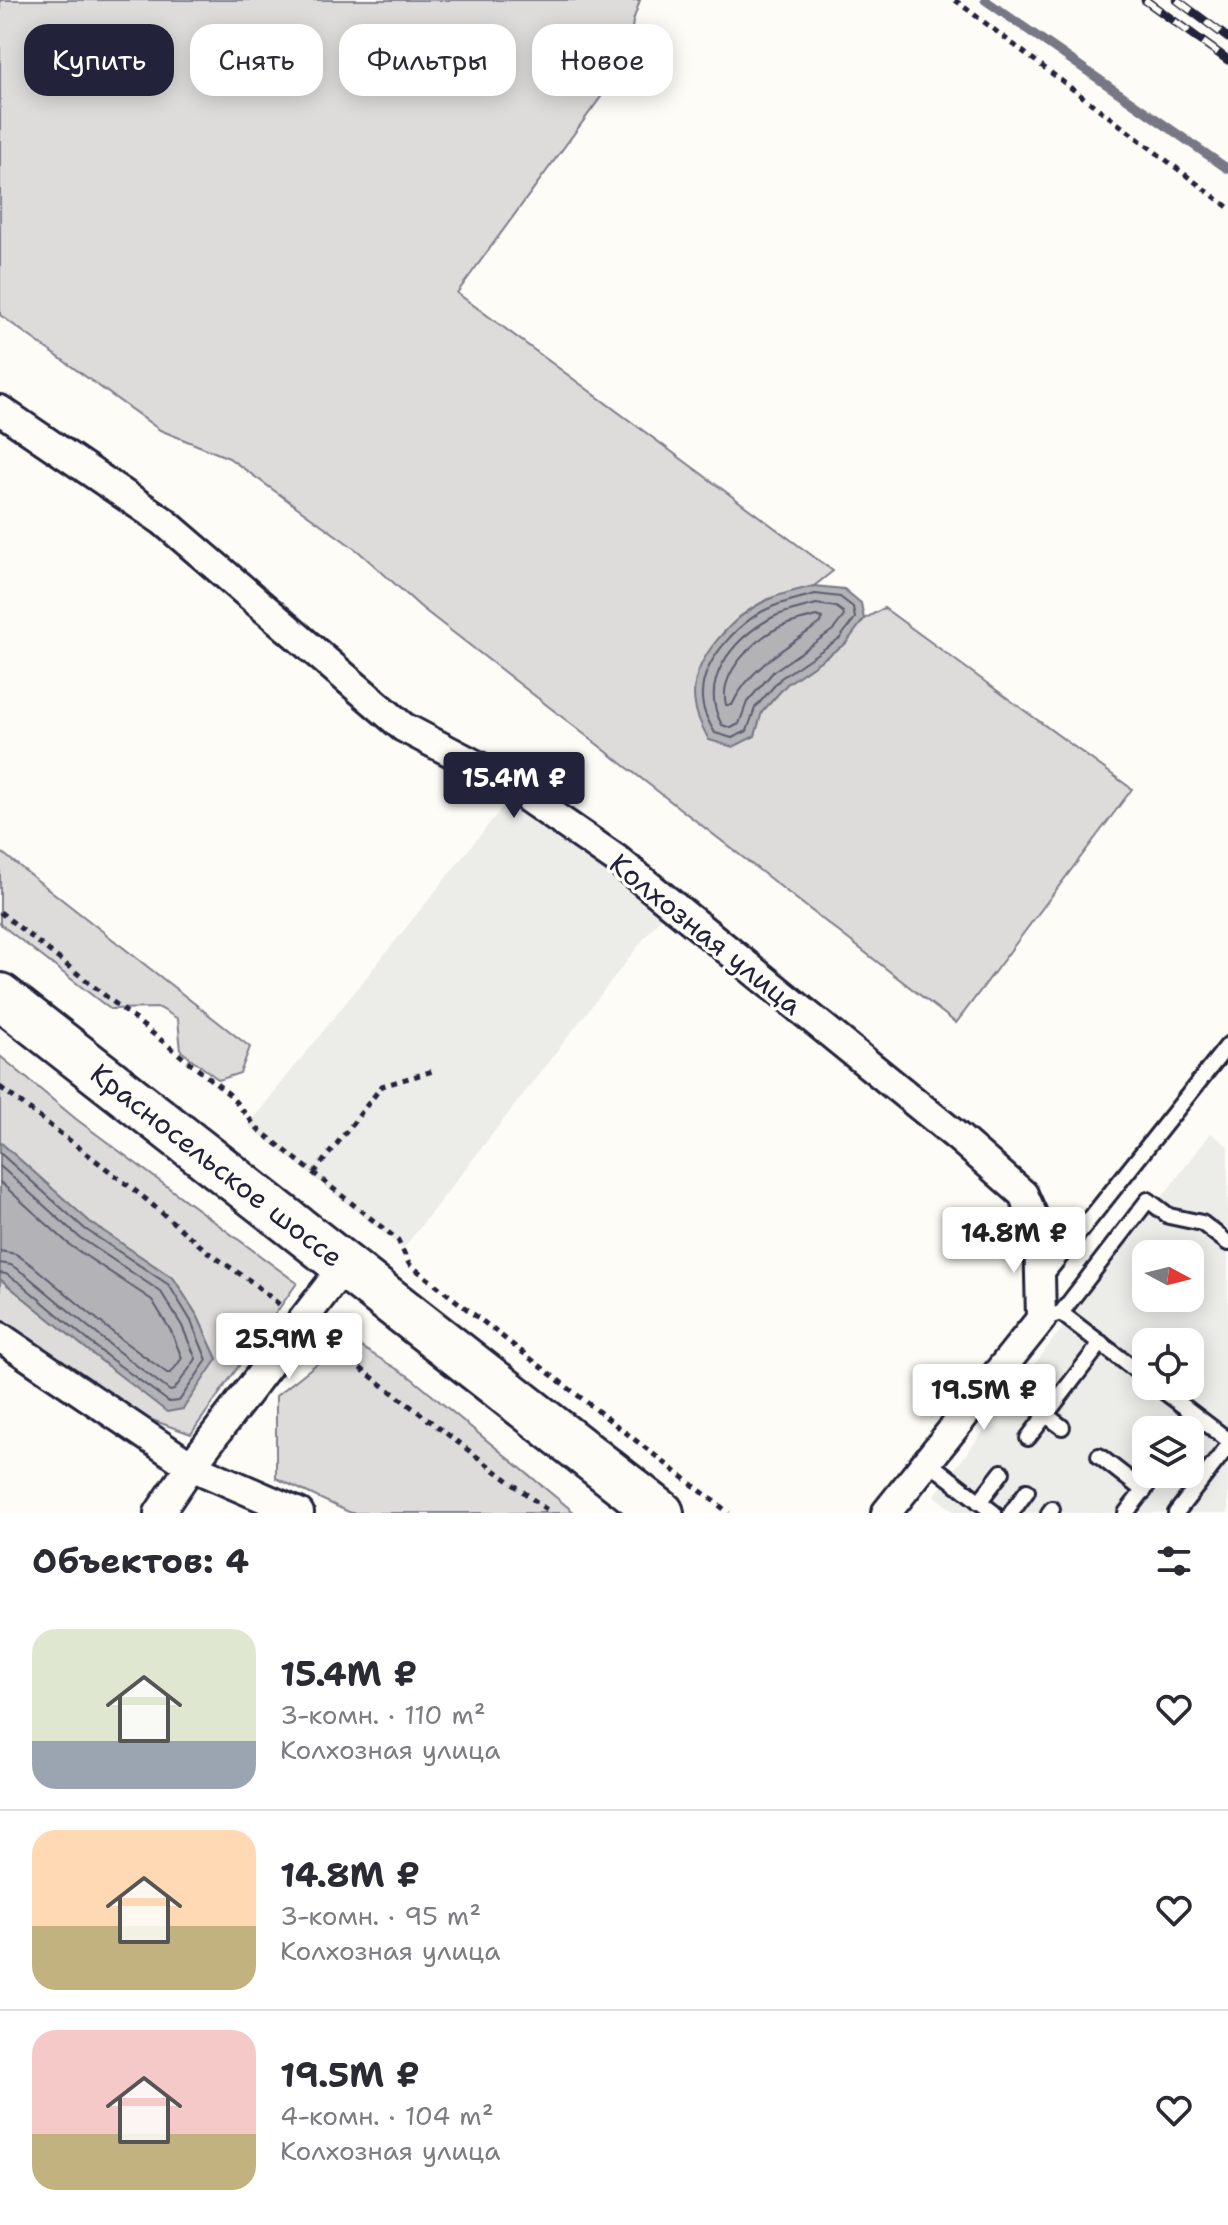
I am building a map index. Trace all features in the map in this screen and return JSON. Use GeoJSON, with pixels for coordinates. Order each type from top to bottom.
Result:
{"type":"FeatureCollection","features":[{"type":"Feature","properties":{"kind":"highway","name":"Красносельское шоссе"},"geometry":{"type":"LineString","coordinates":[[0,996],[661,1513]]}},
{"type":"Feature","properties":{"kind":"street","name":"Колхозная улица"},"geometry":{"type":"LineString","coordinates":[[0,410],[163,521],[403,727],[493,774],[616,859],[959,1138],[1023,1194],[1039,1230],[1040,1281]]}},
{"type":"Feature","properties":{"kind":"street"},"geometry":{"type":"LineString","coordinates":[[159,1513],[191,1466],[345,1265]]}},
{"type":"Feature","properties":{"kind":"street"},"geometry":{"type":"LineString","coordinates":[[886,1513],[1051,1316],[1040,1281]]}},
{"type":"Feature","properties":{"kind":"street"},"geometry":{"type":"LineString","coordinates":[[0,1337],[191,1466],[299,1513]]}},
{"type":"Feature","properties":{"kind":"lane"},"geometry":{"type":"LineString","coordinates":[[1040,1281],[1228,1045]]}},
{"type":"Feature","properties":{"kind":"lane"},"geometry":{"type":"LineString","coordinates":[[1132,1367],[1101,1343],[1051,1316],[1148,1200],[1169,1216],[1202,1223],[1228,1243]]}},
{"type":"Feature","properties":{"kind":"lane"},"geometry":{"type":"LineString","coordinates":[[1028,1438],[1101,1343]]}},
{"type":"Feature","properties":{"kind":"lane"},"geometry":{"type":"LineString","coordinates":[[1171,1400],[1186,1416]]}},
{"type":"Feature","properties":{"kind":"lane"},"geometry":{"type":"LineString","coordinates":[[1046,1415],[1062,1427]]}},
{"type":"Feature","properties":{"kind":"lane"},"geometry":{"type":"LineString","coordinates":[[1176,1513],[1228,1443],[1204,1430]]}},
{"type":"Feature","properties":{"kind":"lane"},"geometry":{"type":"LineString","coordinates":[[1099,1456],[1144,1491]]}},
{"type":"Feature","properties":{"kind":"lane"},"geometry":{"type":"LineString","coordinates":[[927,1461],[994,1513]]}},
{"type":"Feature","properties":{"kind":"lane"},"geometry":{"type":"LineString","coordinates":[[979,1502],[1002,1472]]}},
{"type":"Feature","properties":{"kind":"lane"},"geometry":{"type":"LineString","coordinates":[[1126,1513],[1146,1488]]}},
{"type":"Feature","properties":{"kind":"lane"},"geometry":{"type":"LineString","coordinates":[[1011,1513],[1027,1491]]}},
{"type":"Feature","properties":{"kind":"path"},"geometry":{"type":"LineString","coordinates":[[955,0],[1228,207]]}},
{"type":"Feature","properties":{"kind":"path"},"geometry":{"type":"LineString","coordinates":[[0,912],[229,1094],[258,1129],[398,1240],[409,1264],[729,1513]]}},
{"type":"Feature","properties":{"kind":"path"},"geometry":{"type":"LineString","coordinates":[[314,1173],[382,1086],[433,1071]]}},
{"type":"Feature","properties":{"kind":"path"},"geometry":{"type":"LineString","coordinates":[[0,1087],[142,1196],[209,1253],[252,1282],[301,1323],[551,1513]]}},
{"type":"Feature","properties":{"kind":"shaded area"},"geometry":{"type":"Polygon","coordinates":[[[0,0],[640,0],[633,24],[532,24],[532,96],[602,96],[457,293],[833,571],[814,586],[768,599],[738,618],[762,712],[787,684],[846,643],[864,619],[884,608],[1132,789],[956,1023],[423,609],[358,551],[229,458],[160,430],[0,315],[0,0]]]}},
{"type":"Feature","properties":{"kind":"shaded area"},"geometry":{"type":"Polygon","coordinates":[[[509,799],[664,913],[403,1249],[248,1125],[509,799]]]}},
{"type":"Feature","properties":{"kind":"shaded area"},"geometry":{"type":"Polygon","coordinates":[[[0,851],[250,1047],[240,1073],[219,1080],[181,1051],[178,1019],[160,1008],[110,1009],[0,924],[0,851]]]}},
{"type":"Feature","properties":{"kind":"shaded area"},"geometry":{"type":"Polygon","coordinates":[[[0,1056],[76,1119],[297,1283],[191,1434],[144,1417],[0,1319],[0,1279],[168,1411],[217,1359],[198,1317],[174,1279],[90,1222],[0,1142],[0,1056]]]}},
{"type":"Feature","properties":{"kind":"shaded area"},"geometry":{"type":"Polygon","coordinates":[[[1211,1133],[1228,1146],[1228,1513],[956,1513],[934,1496],[1211,1133]]]}},
{"type":"Feature","properties":{"kind":"shaded area"},"geometry":{"type":"Polygon","coordinates":[[[348,1339],[410,1377],[575,1513],[351,1513],[276,1478],[276,1396],[348,1339]]]}},
{"type":"Feature","properties":{"kind":"water"},"geometry":{"type":"Polygon","coordinates":[[[814,586],[844,589],[861,603],[864,619],[846,643],[787,684],[762,712],[755,736],[733,747],[709,740],[697,712],[694,694],[701,665],[718,638],[742,616],[767,600],[814,586]]]}},
{"type":"Feature","properties":{"kind":"water"},"geometry":{"type":"Polygon","coordinates":[[[0,1142],[90,1222],[174,1279],[198,1317],[217,1359],[183,1409],[167,1412],[0,1279],[0,1142]]]}},
{"type":"Feature","properties":{"kind":"waterway"},"geometry":{"type":"LineString","coordinates":[[985,0],[1228,169]]}},
{"type":"Feature","properties":{"kind":"railway"},"geometry":{"type":"LineString","coordinates":[[1145,0],[1228,60]]}},
{"type":"Feature","properties":{"kind":"railway"},"geometry":{"type":"LineString","coordinates":[[1177,0],[1228,38]]}}]}
